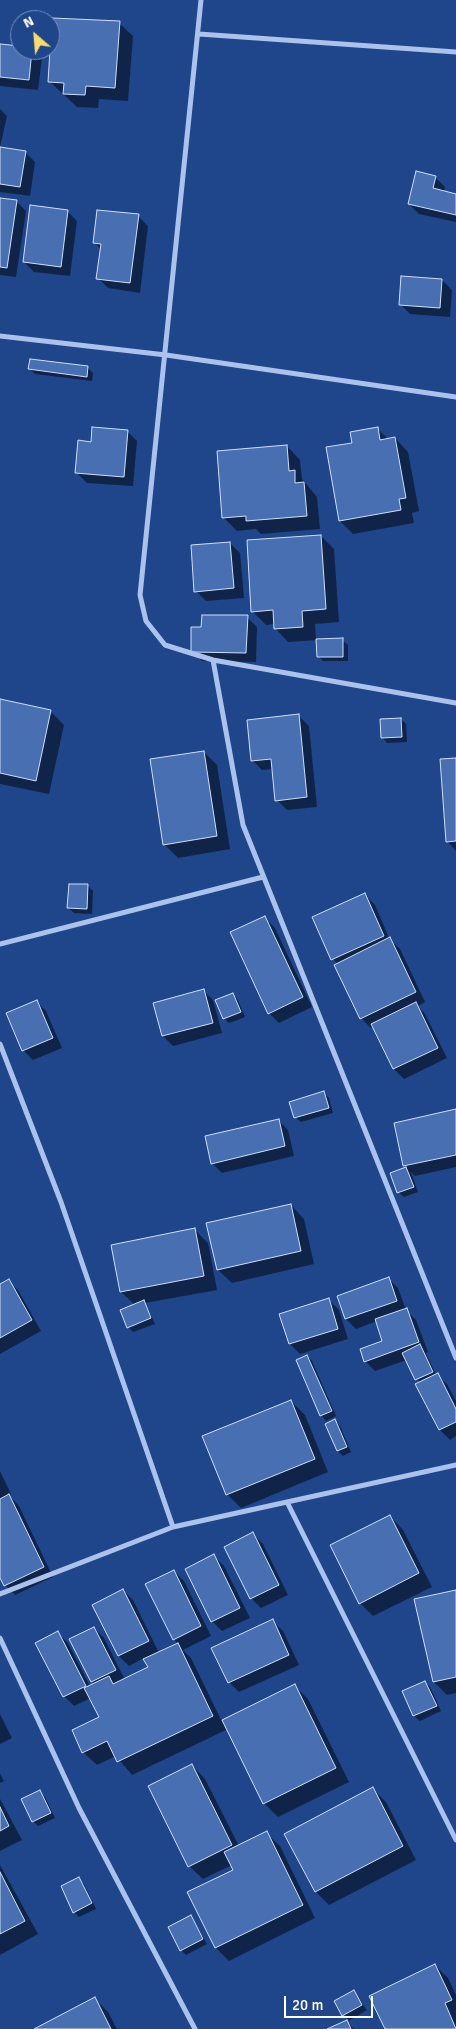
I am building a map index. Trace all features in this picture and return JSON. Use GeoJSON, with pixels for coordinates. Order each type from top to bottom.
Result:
{"type":"FeatureCollection","features":[{"type":"Feature","properties":{"kind":"street"},"geometry":{"type":"LineString","coordinates":[[201,0],[140,595],[146,621],[165,645],[213,660],[456,703]]}},
{"type":"Feature","properties":{"kind":"street"},"geometry":{"type":"LineString","coordinates":[[199,34],[456,52]]}},
{"type":"Feature","properties":{"kind":"street"},"geometry":{"type":"LineString","coordinates":[[0,336],[166,355],[456,397]]}},
{"type":"Feature","properties":{"kind":"street"},"geometry":{"type":"LineString","coordinates":[[213,660],[243,826],[456,1358]]}},
{"type":"Feature","properties":{"kind":"street"},"geometry":{"type":"LineString","coordinates":[[0,944],[263,877]]}},
{"type":"Feature","properties":{"kind":"street"},"geometry":{"type":"LineString","coordinates":[[0,1044],[61,1202],[173,1527]]}},
{"type":"Feature","properties":{"kind":"street"},"geometry":{"type":"LineString","coordinates":[[0,1594],[173,1527],[456,1465]]}},
{"type":"Feature","properties":{"kind":"street"},"geometry":{"type":"LineString","coordinates":[[287,1502],[456,1840]]}},
{"type":"Feature","properties":{"kind":"street"},"geometry":{"type":"LineString","coordinates":[[0,1638],[78,1808],[195,2029]]}},
{"type":"Feature","properties":{"kind":"building"},"geometry":{"type":"Polygon","coordinates":[[[60,18],[120,21],[115,88],[86,86],[85,95],[63,94],[64,83],[48,82],[49,60],[60,60],[60,18]]]}},
{"type":"Feature","properties":{"kind":"building"},"geometry":{"type":"Polygon","coordinates":[[[0,44],[10,45],[10,60],[31,60],[29,80],[0,77],[0,44]]]}},
{"type":"Feature","properties":{"kind":"building"},"geometry":{"type":"Polygon","coordinates":[[[0,147],[26,151],[20,187],[0,184],[0,147]]]}},
{"type":"Feature","properties":{"kind":"building"},"geometry":{"type":"Polygon","coordinates":[[[416,171],[436,176],[433,188],[456,194],[456,215],[408,204],[416,171]]]}},
{"type":"Feature","properties":{"kind":"building"},"geometry":{"type":"Polygon","coordinates":[[[0,198],[17,200],[7,268],[0,267],[0,198]]]}},
{"type":"Feature","properties":{"kind":"building"},"geometry":{"type":"Polygon","coordinates":[[[30,205],[68,210],[61,267],[23,262],[30,205]]]}},
{"type":"Feature","properties":{"kind":"building"},"geometry":{"type":"Polygon","coordinates":[[[97,210],[139,214],[130,283],[96,279],[101,244],[93,243],[97,210]]]}},
{"type":"Feature","properties":{"kind":"building"},"geometry":{"type":"Polygon","coordinates":[[[401,276],[442,279],[440,308],[399,305],[401,276]]]}},
{"type":"Feature","properties":{"kind":"building"},"geometry":{"type":"Polygon","coordinates":[[[30,359],[88,366],[87,377],[28,369],[30,359]]]}},
{"type":"Feature","properties":{"kind":"building"},"geometry":{"type":"Polygon","coordinates":[[[92,427],[128,430],[124,477],[75,473],[78,440],[91,442],[92,427]]]}},
{"type":"Feature","properties":{"kind":"building"},"geometry":{"type":"Polygon","coordinates":[[[378,427],[380,440],[395,437],[406,498],[399,499],[401,510],[339,521],[326,447],[352,443],[350,432],[378,427]]]}},
{"type":"Feature","properties":{"kind":"building"},"geometry":{"type":"Polygon","coordinates":[[[287,445],[289,471],[295,470],[295,483],[304,482],[307,516],[246,521],[246,516],[222,518],[217,451],[287,445]]]}},
{"type":"Feature","properties":{"kind":"building"},"geometry":{"type":"Polygon","coordinates":[[[321,535],[326,609],[302,611],[303,627],[274,629],[273,610],[251,612],[247,540],[321,535]]]}},
{"type":"Feature","properties":{"kind":"building"},"geometry":{"type":"Polygon","coordinates":[[[230,542],[234,588],[194,592],[191,545],[230,542]]]}},
{"type":"Feature","properties":{"kind":"building"},"geometry":{"type":"Polygon","coordinates":[[[202,615],[248,615],[246,653],[191,652],[191,627],[201,627],[202,615]]]}},
{"type":"Feature","properties":{"kind":"building"},"geometry":{"type":"Polygon","coordinates":[[[343,638],[343,657],[317,657],[316,639],[343,638]]]}},
{"type":"Feature","properties":{"kind":"building"},"geometry":{"type":"Polygon","coordinates":[[[0,699],[51,710],[36,781],[0,773],[0,699]]]}},
{"type":"Feature","properties":{"kind":"building"},"geometry":{"type":"Polygon","coordinates":[[[299,714],[307,797],[275,801],[271,759],[251,761],[247,720],[299,714]]]}},
{"type":"Feature","properties":{"kind":"building"},"geometry":{"type":"Polygon","coordinates":[[[401,718],[402,737],[381,738],[380,719],[401,718]]]}},
{"type":"Feature","properties":{"kind":"building"},"geometry":{"type":"Polygon","coordinates":[[[204,751],[217,836],[163,845],[150,759],[204,751]]]}},
{"type":"Feature","properties":{"kind":"building"},"geometry":{"type":"Polygon","coordinates":[[[456,758],[456,841],[446,842],[440,759],[456,758]]]}},
{"type":"Feature","properties":{"kind":"building"},"geometry":{"type":"Polygon","coordinates":[[[69,884],[88,884],[87,909],[67,908],[69,884]]]}},
{"type":"Feature","properties":{"kind":"building"},"geometry":{"type":"Polygon","coordinates":[[[365,893],[384,936],[331,960],[312,917],[365,893]]]}},
{"type":"Feature","properties":{"kind":"building"},"geometry":{"type":"Polygon","coordinates":[[[265,916],[303,997],[268,1014],[230,932],[265,916]]]}},
{"type":"Feature","properties":{"kind":"building"},"geometry":{"type":"Polygon","coordinates":[[[390,937],[416,992],[360,1019],[334,965],[390,937]]]}},
{"type":"Feature","properties":{"kind":"building"},"geometry":{"type":"Polygon","coordinates":[[[204,989],[213,1023],[162,1036],[153,1003],[204,989]]]}},
{"type":"Feature","properties":{"kind":"building"},"geometry":{"type":"Polygon","coordinates":[[[233,993],[241,1012],[223,1019],[215,1000],[233,993]]]}},
{"type":"Feature","properties":{"kind":"building"},"geometry":{"type":"Polygon","coordinates":[[[37,1000],[53,1038],[22,1051],[6,1013],[37,1000]]]}},
{"type":"Feature","properties":{"kind":"building"},"geometry":{"type":"Polygon","coordinates":[[[416,1002],[438,1048],[393,1069],[371,1024],[416,1002]]]}},
{"type":"Feature","properties":{"kind":"building"},"geometry":{"type":"Polygon","coordinates":[[[324,1091],[329,1108],[294,1118],[289,1102],[324,1091]]]}},
{"type":"Feature","properties":{"kind":"building"},"geometry":{"type":"Polygon","coordinates":[[[456,1109],[456,1155],[403,1166],[394,1123],[456,1109]]]}},
{"type":"Feature","properties":{"kind":"building"},"geometry":{"type":"Polygon","coordinates":[[[279,1119],[285,1146],[211,1164],[205,1136],[279,1119]]]}},
{"type":"Feature","properties":{"kind":"building"},"geometry":{"type":"Polygon","coordinates":[[[406,1167],[414,1187],[397,1193],[390,1173],[406,1167]]]}},
{"type":"Feature","properties":{"kind":"building"},"geometry":{"type":"Polygon","coordinates":[[[291,1204],[301,1251],[217,1270],[206,1223],[291,1204]]]}},
{"type":"Feature","properties":{"kind":"building"},"geometry":{"type":"Polygon","coordinates":[[[195,1228],[204,1276],[120,1292],[111,1245],[195,1228]]]}},
{"type":"Feature","properties":{"kind":"building"},"geometry":{"type":"Polygon","coordinates":[[[389,1277],[397,1301],[345,1319],[337,1296],[389,1277]]]}},
{"type":"Feature","properties":{"kind":"building"},"geometry":{"type":"Polygon","coordinates":[[[9,1279],[32,1320],[0,1338],[0,1284],[9,1279]]]}},
{"type":"Feature","properties":{"kind":"building"},"geometry":{"type":"Polygon","coordinates":[[[329,1298],[338,1329],[289,1344],[279,1314],[329,1298]]]}},
{"type":"Feature","properties":{"kind":"building"},"geometry":{"type":"Polygon","coordinates":[[[144,1300],[151,1318],[127,1328],[120,1310],[144,1300]]]}},
{"type":"Feature","properties":{"kind":"building"},"geometry":{"type":"Polygon","coordinates":[[[407,1308],[419,1342],[364,1362],[360,1349],[382,1341],[375,1319],[407,1308]]]}},
{"type":"Feature","properties":{"kind":"building"},"geometry":{"type":"Polygon","coordinates":[[[420,1344],[433,1372],[415,1380],[402,1353],[420,1344]]]}},
{"type":"Feature","properties":{"kind":"building"},"geometry":{"type":"Polygon","coordinates":[[[307,1355],[332,1411],[320,1416],[296,1360],[307,1355]]]}},
{"type":"Feature","properties":{"kind":"building"},"geometry":{"type":"Polygon","coordinates":[[[438,1373],[456,1409],[456,1422],[439,1430],[415,1384],[438,1373]]]}},
{"type":"Feature","properties":{"kind":"building"},"geometry":{"type":"Polygon","coordinates":[[[291,1400],[315,1459],[226,1495],[202,1436],[291,1400]]]}},
{"type":"Feature","properties":{"kind":"building"},"geometry":{"type":"Polygon","coordinates":[[[335,1419],[347,1447],[337,1451],[325,1424],[335,1419]]]}},
{"type":"Feature","properties":{"kind":"building"},"geometry":{"type":"Polygon","coordinates":[[[9,1494],[44,1567],[4,1586],[0,1578],[0,1499],[9,1494]]]}},
{"type":"Feature","properties":{"kind":"building"},"geometry":{"type":"Polygon","coordinates":[[[390,1515],[419,1573],[359,1604],[330,1545],[390,1515]]]}},
{"type":"Feature","properties":{"kind":"building"},"geometry":{"type":"Polygon","coordinates":[[[253,1532],[279,1585],[250,1599],[224,1547],[253,1532]]]}},
{"type":"Feature","properties":{"kind":"building"},"geometry":{"type":"Polygon","coordinates":[[[214,1554],[240,1608],[211,1622],[185,1569],[214,1554]]]}},
{"type":"Feature","properties":{"kind":"building"},"geometry":{"type":"Polygon","coordinates":[[[174,1570],[201,1626],[173,1640],[145,1584],[174,1570]]]}},
{"type":"Feature","properties":{"kind":"building"},"geometry":{"type":"Polygon","coordinates":[[[123,1589],[149,1641],[118,1656],[92,1605],[123,1589]]]}},
{"type":"Feature","properties":{"kind":"building"},"geometry":{"type":"Polygon","coordinates":[[[456,1590],[456,1677],[433,1682],[414,1599],[456,1590]]]}},
{"type":"Feature","properties":{"kind":"building"},"geometry":{"type":"Polygon","coordinates":[[[273,1619],[289,1655],[228,1683],[211,1648],[273,1619]]]}},
{"type":"Feature","properties":{"kind":"building"},"geometry":{"type":"Polygon","coordinates":[[[94,1627],[116,1670],[91,1682],[69,1639],[94,1627]]]}},
{"type":"Feature","properties":{"kind":"building"},"geometry":{"type":"Polygon","coordinates":[[[58,1631],[86,1686],[63,1697],[35,1643],[58,1631]]]}},
{"type":"Feature","properties":{"kind":"building"},"geometry":{"type":"Polygon","coordinates":[[[178,1643],[213,1716],[117,1762],[107,1741],[82,1753],[72,1730],[99,1717],[84,1688],[109,1676],[113,1684],[148,1667],[143,1659],[178,1643]]]}},
{"type":"Feature","properties":{"kind":"building"},"geometry":{"type":"Polygon","coordinates":[[[425,1681],[437,1706],[413,1716],[402,1691],[425,1681]]]}},
{"type":"Feature","properties":{"kind":"building"},"geometry":{"type":"Polygon","coordinates":[[[295,1684],[336,1768],[263,1804],[222,1720],[295,1684]]]}},
{"type":"Feature","properties":{"kind":"building"},"geometry":{"type":"Polygon","coordinates":[[[192,1764],[232,1845],[188,1867],[148,1786],[192,1764]]]}},
{"type":"Feature","properties":{"kind":"building"},"geometry":{"type":"Polygon","coordinates":[[[373,1787],[403,1846],[315,1892],[284,1834],[373,1787]]]}},
{"type":"Feature","properties":{"kind":"building"},"geometry":{"type":"Polygon","coordinates":[[[40,1790],[51,1813],[32,1822],[21,1799],[40,1790]]]}},
{"type":"Feature","properties":{"kind":"building"},"geometry":{"type":"Polygon","coordinates":[[[0,1807],[9,1826],[0,1831],[0,1807]]]}},
{"type":"Feature","properties":{"kind":"building"},"geometry":{"type":"Polygon","coordinates":[[[267,1831],[303,1905],[215,1948],[187,1892],[233,1870],[224,1852],[267,1831]]]}},
{"type":"Feature","properties":{"kind":"building"},"geometry":{"type":"Polygon","coordinates":[[[0,1872],[25,1921],[0,1934],[0,1872]]]}},
{"type":"Feature","properties":{"kind":"building"},"geometry":{"type":"Polygon","coordinates":[[[79,1877],[92,1903],[73,1913],[61,1886],[79,1877]]]}},
{"type":"Feature","properties":{"kind":"building"},"geometry":{"type":"Polygon","coordinates":[[[191,1915],[203,1939],[180,1951],[168,1927],[191,1915]]]}},
{"type":"Feature","properties":{"kind":"building"},"geometry":{"type":"Polygon","coordinates":[[[435,1964],[452,2000],[445,2003],[456,2029],[385,2029],[369,1996],[435,1964]]]}},
{"type":"Feature","properties":{"kind":"building"},"geometry":{"type":"Polygon","coordinates":[[[354,1990],[362,2005],[342,2016],[334,2001],[354,1990]]]}},
{"type":"Feature","properties":{"kind":"building"},"geometry":{"type":"Polygon","coordinates":[[[95,1997],[111,2029],[34,2029],[95,1997]]]}},
{"type":"Feature","properties":{"kind":"building"},"geometry":{"type":"Polygon","coordinates":[[[347,2020],[351,2029],[327,2029],[347,2020]]]}}]}
